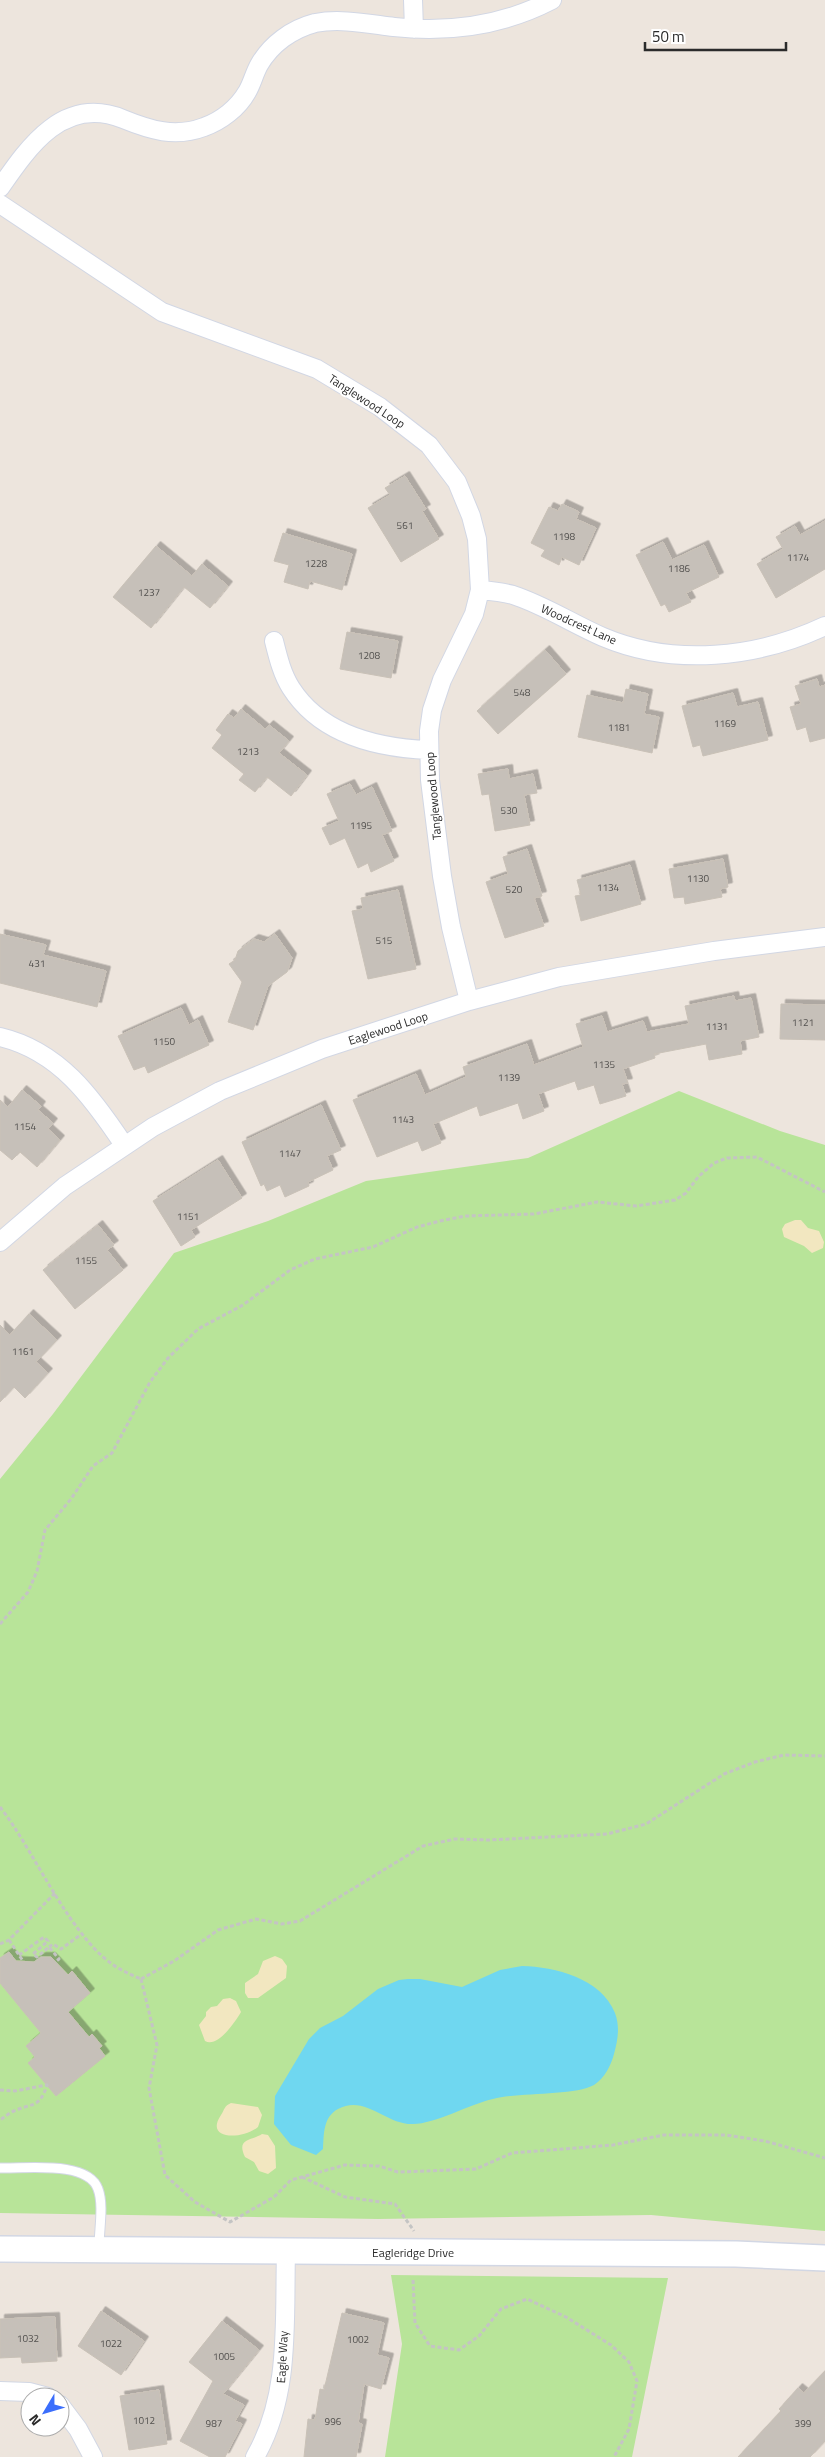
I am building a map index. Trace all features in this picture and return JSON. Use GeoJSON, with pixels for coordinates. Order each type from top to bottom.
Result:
{"type":"FeatureCollection","features":[{"type":"Feature","properties":{"kind":"main road","name":"Eagleridge Drive"},"geometry":{"type":"LineString","coordinates":[[0,2249],[726,2254],[825,2258]]}},
{"type":"Feature","properties":{"kind":"street"},"geometry":{"type":"LineString","coordinates":[[413,0],[414,29]]}},
{"type":"Feature","properties":{"kind":"street"},"geometry":{"type":"LineString","coordinates":[[0,188],[38,138],[49,129],[73,117],[86,114],[110,115],[152,130],[177,133],[190,131],[215,122],[226,115],[242,99],[259,65],[272,47],[294,31],[306,26],[341,21],[414,29],[452,30],[488,24],[528,12],[552,0]]}},
{"type":"Feature","properties":{"kind":"street","name":"Tanglewood Loop"},"geometry":{"type":"LineString","coordinates":[[0,204],[162,312],[317,370],[380,407],[412,430],[440,458],[464,497],[477,539],[480,590],[474,614],[432,710],[429,750],[430,780],[442,876],[451,927],[469,1002]]}},
{"type":"Feature","properties":{"kind":"street","name":"Woodcrest Lane"},"geometry":{"type":"LineString","coordinates":[[480,590],[514,596],[605,638],[627,645],[677,654],[700,656],[746,652],[794,639],[825,626]]}},
{"type":"Feature","properties":{"kind":"street"},"geometry":{"type":"LineString","coordinates":[[274,641],[290,687],[300,701],[329,724],[362,741],[381,746],[429,750]]}},
{"type":"Feature","properties":{"kind":"street","name":"Eaglewood Loop"},"geometry":{"type":"LineString","coordinates":[[0,1242],[65,1186],[124,1145],[220,1091],[282,1064],[469,1002],[559,977],[609,967],[825,937]]}},
{"type":"Feature","properties":{"kind":"street"},"geometry":{"type":"LineString","coordinates":[[0,1037],[28,1047],[68,1072],[101,1110],[124,1145]]}},
{"type":"Feature","properties":{"kind":"street","name":"Eagle Way"},"geometry":{"type":"LineString","coordinates":[[255,2457],[268,2432],[282,2374],[286,2252]]}},
{"type":"Feature","properties":{"kind":"street"},"geometry":{"type":"LineString","coordinates":[[0,2391],[20,2392]]}},
{"type":"Feature","properties":{"kind":"street"},"geometry":{"type":"LineString","coordinates":[[70,2418],[78,2428],[93,2457]]}},
{"type":"Feature","properties":{"kind":"lane"},"geometry":{"type":"LineString","coordinates":[[0,2168],[70,2169],[86,2174],[98,2187],[100,2196],[99,2249]]}},
{"type":"Feature","properties":{"kind":"path"},"geometry":{"type":"LineString","coordinates":[[0,1624],[21,1602],[30,1586],[37,1570],[45,1530],[71,1499],[93,1466],[112,1454],[150,1382],[168,1358],[198,1329],[243,1305],[290,1270],[315,1259],[373,1247],[417,1227],[465,1216],[534,1214],[597,1202],[636,1206],[675,1200],[686,1193],[698,1177],[714,1163],[727,1158],[757,1157],[825,1192]]}},
{"type":"Feature","properties":{"kind":"path"},"geometry":{"type":"LineString","coordinates":[[141,1979],[174,1961],[218,1930],[256,1919],[282,1924],[300,1922],[423,1846],[455,1839],[498,1840],[608,1834],[646,1824],[724,1774],[755,1762],[784,1756],[825,1756]]}},
{"type":"Feature","properties":{"kind":"path"},"geometry":{"type":"LineString","coordinates":[[0,1807],[55,1893],[92,1946],[119,1969],[141,1979]]}},
{"type":"Feature","properties":{"kind":"path"},"geometry":{"type":"LineString","coordinates":[[0,1944],[9,1940],[55,1893]]}},
{"type":"Feature","properties":{"kind":"path"},"geometry":{"type":"LineString","coordinates":[[19,1955],[44,1937],[48,1941],[33,1954],[37,1957],[53,1944],[61,1949],[83,1933]]}},
{"type":"Feature","properties":{"kind":"path"},"geometry":{"type":"LineString","coordinates":[[9,1940],[23,1961]]}},
{"type":"Feature","properties":{"kind":"path"},"geometry":{"type":"LineString","coordinates":[[49,1947],[59,1959],[55,1962]]}},
{"type":"Feature","properties":{"kind":"path"},"geometry":{"type":"LineString","coordinates":[[141,1979],[158,2045],[148,2088],[165,2175],[195,2202],[230,2222],[274,2197],[291,2180],[345,2165],[379,2166],[398,2172],[476,2169],[512,2153],[613,2145],[664,2135],[726,2135],[765,2141],[825,2158]]}},
{"type":"Feature","properties":{"kind":"path"},"geometry":{"type":"LineString","coordinates":[[0,2090],[16,2091],[47,2085],[44,2094],[32,2107],[14,2110],[0,2120]]}},
{"type":"Feature","properties":{"kind":"path"},"geometry":{"type":"LineString","coordinates":[[300,2176],[345,2197],[395,2204],[414,2229],[414,2236]]}},
{"type":"Feature","properties":{"kind":"path"},"geometry":{"type":"LineString","coordinates":[[413,2280],[415,2323],[430,2346],[459,2350],[479,2336],[501,2309],[527,2299],[566,2316],[611,2345],[629,2362],[637,2381],[629,2429],[614,2457]]}},
{"type":"Feature","properties":{"kind":"green space"},"geometry":{"type":"Polygon","coordinates":[[[679,1091],[780,1131],[825,1145],[825,2231],[651,2215],[378,2219],[0,2213],[0,1479],[53,1414],[174,1253],[268,1221],[366,1181],[528,1158],[679,1091]]]}},
{"type":"Feature","properties":{"kind":"green space"},"geometry":{"type":"Polygon","coordinates":[[[391,2275],[668,2278],[632,2457],[385,2457],[402,2344],[391,2275]]]}},
{"type":"Feature","properties":{"kind":"sand"},"geometry":{"type":"Polygon","coordinates":[[[801,1220],[808,1228],[819,1231],[824,1242],[823,1248],[812,1253],[804,1246],[784,1237],[782,1229],[785,1224],[801,1220]]]}},
{"type":"Feature","properties":{"kind":"sand"},"geometry":{"type":"Polygon","coordinates":[[[275,1956],[282,1959],[287,1966],[286,1978],[258,1998],[248,1998],[245,1993],[245,1983],[258,1974],[263,1961],[275,1956]]]}},
{"type":"Feature","properties":{"kind":"sand"},"geometry":{"type":"Polygon","coordinates":[[[230,1998],[236,2001],[241,2012],[221,2038],[210,2042],[205,2041],[199,2025],[206,2016],[206,2012],[211,2007],[217,2006],[223,1999],[230,1998]]]}},
{"type":"Feature","properties":{"kind":"sand"},"geometry":{"type":"Polygon","coordinates":[[[231,2103],[258,2107],[262,2115],[258,2127],[235,2136],[221,2133],[217,2129],[217,2123],[227,2105],[231,2103]]]}},
{"type":"Feature","properties":{"kind":"sand"},"geometry":{"type":"Polygon","coordinates":[[[262,2134],[268,2135],[275,2146],[276,2168],[268,2174],[259,2171],[254,2162],[245,2157],[242,2146],[246,2141],[262,2134]]]}},
{"type":"Feature","properties":{"kind":"water"},"geometry":{"type":"Polygon","coordinates":[[[522,1966],[548,1969],[576,1977],[599,1991],[608,2001],[617,2018],[617,2043],[607,2071],[594,2085],[574,2091],[517,2095],[493,2099],[432,2121],[413,2124],[394,2120],[366,2107],[348,2105],[333,2112],[329,2117],[325,2126],[323,2149],[316,2155],[291,2145],[274,2124],[275,2096],[309,2039],[320,2028],[343,2016],[378,1989],[399,1980],[408,1979],[420,1979],[462,1987],[500,1970],[522,1966]]]}},
{"type":"Feature","properties":{"kind":"building"},"geometry":{"type":"Polygon","coordinates":[[[405,476],[426,509],[422,511],[439,539],[401,562],[368,508],[390,495],[385,488],[405,476]]]}},
{"type":"Feature","properties":{"kind":"building"},"geometry":{"type":"Polygon","coordinates":[[[562,504],[579,512],[576,519],[596,528],[579,565],[562,557],[559,565],[541,556],[545,550],[531,543],[549,507],[558,511],[562,504]]]}},
{"type":"Feature","properties":{"kind":"building"},"geometry":{"type":"Polygon","coordinates":[[[825,521],[825,569],[776,598],[757,564],[783,549],[776,537],[795,526],[800,535],[825,521]]]}},
{"type":"Feature","properties":{"kind":"building"},"geometry":{"type":"Polygon","coordinates":[[[283,533],[352,554],[342,590],[310,581],[308,589],[284,582],[289,565],[274,561],[283,533]]]}},
{"type":"Feature","properties":{"kind":"building"},"geometry":{"type":"Polygon","coordinates":[[[663,542],[672,560],[704,545],[719,577],[686,593],[691,602],[669,612],[665,604],[661,606],[636,555],[663,542]]]}},
{"type":"Feature","properties":{"kind":"building"},"geometry":{"type":"Polygon","coordinates":[[[156,546],[192,576],[202,564],[228,586],[210,608],[184,587],[151,628],[113,597],[156,546]]]}},
{"type":"Feature","properties":{"kind":"building"},"geometry":{"type":"Polygon","coordinates":[[[347,632],[398,641],[391,678],[340,669],[347,632]]]}},
{"type":"Feature","properties":{"kind":"building"},"geometry":{"type":"Polygon","coordinates":[[[545,650],[566,674],[498,734],[477,711],[545,650]]]}},
{"type":"Feature","properties":{"kind":"building"},"geometry":{"type":"Polygon","coordinates":[[[817,679],[819,687],[825,685],[825,738],[810,742],[806,727],[797,730],[790,707],[801,704],[795,686],[817,679]]]}},
{"type":"Feature","properties":{"kind":"building"},"geometry":{"type":"Polygon","coordinates":[[[626,689],[648,694],[644,714],[659,717],[652,753],[578,737],[587,695],[623,703],[626,689]]]}},
{"type":"Feature","properties":{"kind":"building"},"geometry":{"type":"Polygon","coordinates":[[[733,693],[737,707],[758,702],[768,740],[703,756],[700,745],[693,747],[682,706],[733,693]]]}},
{"type":"Feature","properties":{"kind":"building"},"geometry":{"type":"Polygon","coordinates":[[[241,709],[265,729],[269,725],[289,741],[279,753],[307,775],[291,796],[267,777],[255,792],[239,780],[244,774],[212,748],[222,735],[216,730],[228,714],[234,718],[241,709]]]}},
{"type":"Feature","properties":{"kind":"building"},"geometry":{"type":"Polygon","coordinates":[[[508,769],[509,779],[533,774],[537,793],[524,795],[530,825],[495,831],[489,794],[482,795],[478,774],[508,769]]]}},
{"type":"Feature","properties":{"kind":"building"},"geometry":{"type":"Polygon","coordinates":[[[350,784],[356,795],[372,787],[392,831],[382,835],[394,861],[371,872],[368,863],[358,868],[345,838],[330,845],[322,828],[339,821],[327,794],[350,784]]]}},
{"type":"Feature","properties":{"kind":"building"},"geometry":{"type":"Polygon","coordinates":[[[527,849],[542,896],[534,898],[544,926],[505,938],[486,882],[508,874],[503,857],[527,849]]]}},
{"type":"Feature","properties":{"kind":"building"},"geometry":{"type":"Polygon","coordinates":[[[723,859],[728,887],[720,889],[722,897],[685,904],[684,897],[674,898],[669,869],[723,859]]]}},
{"type":"Feature","properties":{"kind":"building"},"geometry":{"type":"Polygon","coordinates":[[[630,865],[641,904],[581,921],[575,896],[581,895],[577,880],[630,865]]]}},
{"type":"Feature","properties":{"kind":"building"},"geometry":{"type":"Polygon","coordinates":[[[398,890],[416,969],[368,979],[352,911],[363,909],[361,898],[398,890]]]}},
{"type":"Feature","properties":{"kind":"building"},"geometry":{"type":"Polygon","coordinates":[[[0,934],[46,945],[43,955],[106,971],[97,1007],[0,983],[0,934]]]}},
{"type":"Feature","properties":{"kind":"building"},"geometry":{"type":"Polygon","coordinates":[[[275,934],[292,958],[287,972],[268,986],[253,1030],[228,1022],[242,982],[229,964],[235,960],[238,951],[254,939],[264,942],[275,934]]]}},
{"type":"Feature","properties":{"kind":"building"},"geometry":{"type":"Polygon","coordinates":[[[734,996],[735,1001],[751,998],[759,1037],[740,1041],[742,1054],[709,1060],[706,1044],[654,1054],[655,1058],[623,1069],[628,1083],[622,1084],[626,1096],[600,1104],[594,1085],[578,1090],[575,1081],[538,1094],[544,1111],[523,1119],[518,1103],[480,1116],[477,1106],[433,1124],[441,1143],[422,1151],[418,1141],[377,1157],[353,1100],[416,1074],[425,1095],[466,1077],[463,1067],[527,1044],[534,1065],[583,1047],[576,1024],[602,1016],[607,1032],[643,1021],[647,1032],[689,1024],[685,1006],[734,996]]]}},
{"type":"Feature","properties":{"kind":"building"},"geometry":{"type":"Polygon","coordinates":[[[781,1004],[825,1005],[825,1040],[780,1039],[781,1004]]]}},
{"type":"Feature","properties":{"kind":"building"},"geometry":{"type":"Polygon","coordinates":[[[181,1008],[189,1025],[198,1020],[209,1045],[148,1073],[145,1066],[134,1070],[118,1036],[181,1008]]]}},
{"type":"Feature","properties":{"kind":"building"},"geometry":{"type":"Polygon","coordinates":[[[22,1090],[41,1106],[38,1110],[53,1123],[48,1129],[60,1140],[37,1167],[20,1152],[12,1160],[0,1150],[0,1100],[8,1107],[22,1090]]]}},
{"type":"Feature","properties":{"kind":"building"},"geometry":{"type":"Polygon","coordinates":[[[321,1105],[341,1150],[327,1156],[333,1170],[308,1182],[309,1186],[285,1197],[280,1185],[267,1191],[264,1184],[261,1186],[242,1142],[321,1105]]]}},
{"type":"Feature","properties":{"kind":"building"},"geometry":{"type":"Polygon","coordinates":[[[218,1160],[242,1198],[191,1230],[195,1237],[181,1246],[153,1201],[218,1160]]]}},
{"type":"Feature","properties":{"kind":"building"},"geometry":{"type":"Polygon","coordinates":[[[98,1225],[114,1245],[107,1250],[123,1270],[75,1309],[43,1270],[98,1225]]]}},
{"type":"Feature","properties":{"kind":"building"},"geometry":{"type":"Polygon","coordinates":[[[29,1314],[57,1340],[36,1362],[48,1373],[25,1398],[14,1387],[0,1402],[0,1325],[10,1335],[29,1314]]]}},
{"type":"Feature","properties":{"kind":"building"},"geometry":{"type":"Polygon","coordinates":[[[9,1952],[16,1961],[34,1962],[41,1957],[51,1957],[68,1975],[72,1971],[90,1993],[68,2012],[89,2037],[92,2034],[102,2046],[99,2048],[105,2056],[56,2096],[28,2063],[35,2057],[26,2046],[41,2033],[0,1983],[0,1958],[9,1952]]]}},
{"type":"Feature","properties":{"kind":"building"},"geometry":{"type":"Polygon","coordinates":[[[101,2311],[144,2341],[121,2375],[78,2346],[101,2311]]]}},
{"type":"Feature","properties":{"kind":"building"},"geometry":{"type":"Polygon","coordinates":[[[342,2313],[384,2323],[377,2355],[389,2358],[381,2389],[364,2384],[358,2423],[362,2424],[356,2457],[304,2457],[308,2419],[315,2420],[320,2389],[324,2390],[342,2313]]]}},
{"type":"Feature","properties":{"kind":"building"},"geometry":{"type":"Polygon","coordinates":[[[55,2317],[57,2361],[22,2363],[21,2357],[0,2358],[0,2319],[55,2317]]]}},
{"type":"Feature","properties":{"kind":"building"},"geometry":{"type":"Polygon","coordinates":[[[222,2321],[259,2350],[223,2394],[244,2405],[235,2421],[242,2424],[225,2457],[210,2457],[180,2441],[213,2381],[189,2362],[222,2321]]]}},
{"type":"Feature","properties":{"kind":"building"},"geometry":{"type":"Polygon","coordinates":[[[825,2371],[825,2441],[810,2457],[738,2457],[781,2411],[779,2409],[798,2388],[804,2393],[825,2371]]]}},
{"type":"Feature","properties":{"kind":"building"},"geometry":{"type":"Polygon","coordinates":[[[159,2390],[167,2444],[129,2450],[120,2396],[159,2390]]]}}]}
